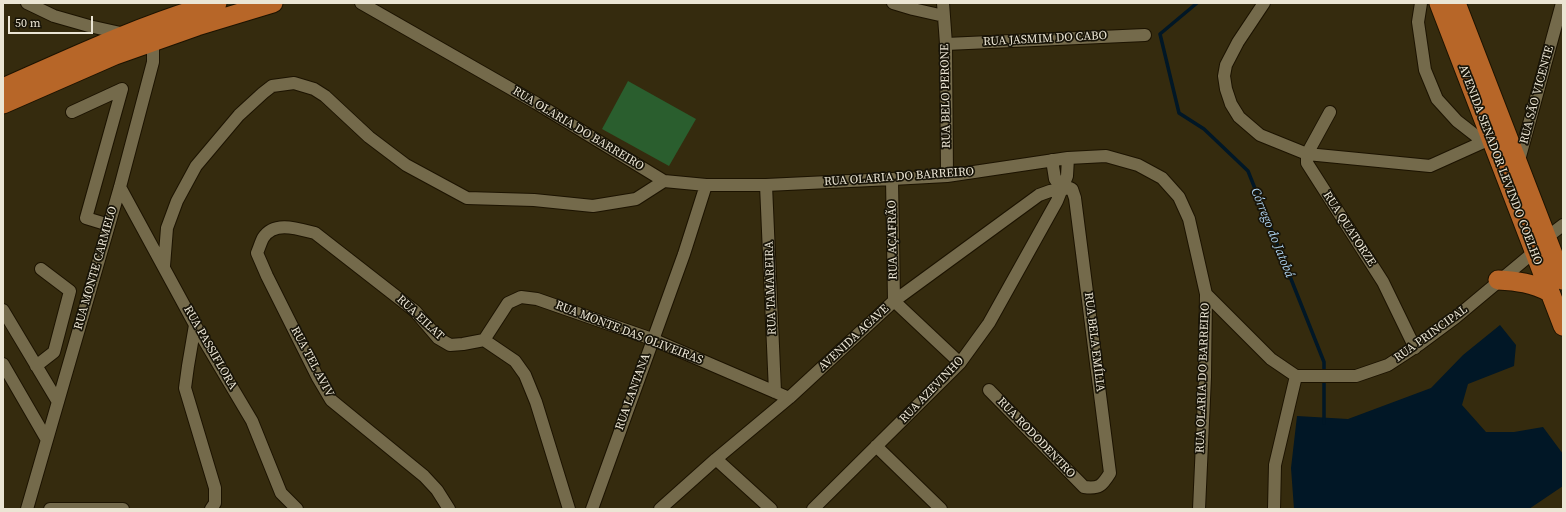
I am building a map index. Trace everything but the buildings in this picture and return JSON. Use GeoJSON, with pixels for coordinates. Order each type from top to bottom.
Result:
{"type":"FeatureCollection","features":[{"type":"Feature","properties":{"kind":"main road"},"geometry":{"type":"LineString","coordinates":[[3,104],[115,55],[150,34],[217,3]]}},
{"type":"Feature","properties":{"kind":"main road"},"geometry":{"type":"LineString","coordinates":[[3,88],[124,34],[150,34],[197,26],[273,3]]}},
{"type":"Feature","properties":{"kind":"main road","name":"AVENIDA SENADOR LEVINDO COELHO"},"geometry":{"type":"LineString","coordinates":[[1439,3],[1487,140],[1540,245],[1556,286],[1563,326]]}},
{"type":"Feature","properties":{"kind":"main road","name":"AVENIDA SENADOR LEVINDO COELHO"},"geometry":{"type":"LineString","coordinates":[[1456,3],[1518,164],[1540,245]]}},
{"type":"Feature","properties":{"kind":"main road"},"geometry":{"type":"LineString","coordinates":[[1498,280],[1524,282],[1540,287],[1556,286]]}},
{"type":"Feature","properties":{"kind":"street"},"geometry":{"type":"LineString","coordinates":[[27,3],[54,16],[124,34]]}},
{"type":"Feature","properties":{"kind":"street","name":"RUA OLARIA DO BARREIRO"},"geometry":{"type":"LineString","coordinates":[[361,3],[536,103],[664,181],[706,185],[766,185],[947,176],[1052,160],[1106,156],[1138,165],[1162,178],[1179,197],[1189,219],[1206,294],[1205,377],[1198,509]]}},
{"type":"Feature","properties":{"kind":"street"},"geometry":{"type":"LineString","coordinates":[[893,3],[944,16]]}},
{"type":"Feature","properties":{"kind":"street","name":"RUA BELO PERONE"},"geometry":{"type":"LineString","coordinates":[[943,3],[946,44],[947,176]]}},
{"type":"Feature","properties":{"kind":"street"},"geometry":{"type":"LineString","coordinates":[[1264,3],[1238,42],[1226,65],[1224,76],[1226,89],[1231,104],[1239,117],[1260,135],[1307,154],[1430,166],[1487,140]]}},
{"type":"Feature","properties":{"kind":"street"},"geometry":{"type":"LineString","coordinates":[[1421,3],[1418,22],[1425,70],[1437,99],[1457,121],[1487,140]]}},
{"type":"Feature","properties":{"kind":"street","name":"RUA SÃO VICENTE"},"geometry":{"type":"LineString","coordinates":[[1518,164],[1562,3]]}},
{"type":"Feature","properties":{"kind":"street","name":"RUA MONTE CARMELO"},"geometry":{"type":"LineString","coordinates":[[27,509],[120,187],[153,62],[150,34]]}},
{"type":"Feature","properties":{"kind":"street","name":"RUA JASMIM DO CABO"},"geometry":{"type":"LineString","coordinates":[[946,44],[1145,35]]}},
{"type":"Feature","properties":{"kind":"street"},"geometry":{"type":"LineString","coordinates":[[164,266],[167,228],[177,201],[196,166],[239,115],[263,93],[272,86],[294,82],[314,89],[330,99],[369,137],[406,165],[467,198],[534,200],[593,206],[636,199],[664,181]]}},
{"type":"Feature","properties":{"kind":"street"},"geometry":{"type":"LineString","coordinates":[[72,112],[122,89],[86,218],[109,225]]}},
{"type":"Feature","properties":{"kind":"street"},"geometry":{"type":"LineString","coordinates":[[1307,154],[1330,112]]}},
{"type":"Feature","properties":{"kind":"street","name":"RUA QUATORZE"},"geometry":{"type":"LineString","coordinates":[[1307,154],[1307,163],[1383,282],[1415,348]]}},
{"type":"Feature","properties":{"kind":"street","name":"RUA AZEVINHO"},"geometry":{"type":"LineString","coordinates":[[813,509],[960,363],[988,323],[1054,207],[1067,176],[1068,158]]}},
{"type":"Feature","properties":{"kind":"street"},"geometry":{"type":"LineString","coordinates":[[1052,160],[1056,179],[1062,190]]}},
{"type":"Feature","properties":{"kind":"street","name":"RUA AÇAFRÃO"},"geometry":{"type":"LineString","coordinates":[[892,179],[894,301]]}},
{"type":"Feature","properties":{"kind":"street","name":"RUA LANTANA"},"geometry":{"type":"LineString","coordinates":[[592,509],[684,254],[706,185]]}},
{"type":"Feature","properties":{"kind":"street","name":"RUA TAMAREIRA"},"geometry":{"type":"LineString","coordinates":[[766,185],[775,392]]}},
{"type":"Feature","properties":{"kind":"street","name":"RUA PASSIFLORA"},"geometry":{"type":"LineString","coordinates":[[120,187],[195,325],[252,421],[281,493],[298,509]]}},
{"type":"Feature","properties":{"kind":"street","name":"RUA BELA EMÍLIA"},"geometry":{"type":"LineString","coordinates":[[1062,190],[1072,189],[1075,198],[1110,473],[1104,483],[1095,488],[1084,487]]}},
{"type":"Feature","properties":{"kind":"street","name":"AVENIDA AGAVE"},"geometry":{"type":"LineString","coordinates":[[660,509],[716,459],[789,398],[894,301],[1039,195],[1045,192],[1062,190]]}},
{"type":"Feature","properties":{"kind":"street","name":"RUA PRINCIPAL"},"geometry":{"type":"LineString","coordinates":[[1301,376],[1356,376],[1388,364],[1415,348],[1455,318],[1563,224]]}},
{"type":"Feature","properties":{"kind":"street","name":"RUA EILAT"},"geometry":{"type":"LineString","coordinates":[[276,227],[295,228],[315,233],[416,311],[438,338],[450,345],[484,340]]}},
{"type":"Feature","properties":{"kind":"street","name":"RUA TEL AVIV"},"geometry":{"type":"LineString","coordinates":[[276,227],[264,237],[258,253],[267,276],[315,372],[331,400],[424,476],[437,490],[449,509]]}},
{"type":"Feature","properties":{"kind":"street"},"geometry":{"type":"LineString","coordinates":[[36,366],[54,352],[70,291],[41,269]]}},
{"type":"Feature","properties":{"kind":"street"},"geometry":{"type":"LineString","coordinates":[[1206,294],[1271,359],[1301,376],[1275,465],[1274,509]]}},
{"type":"Feature","properties":{"kind":"street","name":"RUA MONTE DAS OLIVEIRAS"},"geometry":{"type":"LineString","coordinates":[[484,340],[508,303],[522,297],[536,299],[652,340],[789,398]]}},
{"type":"Feature","properties":{"kind":"street"},"geometry":{"type":"LineString","coordinates":[[894,301],[960,363]]}},
{"type":"Feature","properties":{"kind":"street"},"geometry":{"type":"LineString","coordinates":[[3,310],[58,402]]}},
{"type":"Feature","properties":{"kind":"street"},"geometry":{"type":"LineString","coordinates":[[195,325],[185,388],[215,488],[215,503],[211,509]]}},
{"type":"Feature","properties":{"kind":"street"},"geometry":{"type":"LineString","coordinates":[[484,340],[515,361],[525,375],[536,402],[569,509]]}},
{"type":"Feature","properties":{"kind":"street"},"geometry":{"type":"LineString","coordinates":[[3,364],[47,440]]}},
{"type":"Feature","properties":{"kind":"street","name":"RUA RODODENTRO"},"geometry":{"type":"LineString","coordinates":[[988,390],[1084,487]]}},
{"type":"Feature","properties":{"kind":"street"},"geometry":{"type":"LineString","coordinates":[[876,446],[941,509]]}},
{"type":"Feature","properties":{"kind":"street"},"geometry":{"type":"LineString","coordinates":[[716,459],[771,509]]}},
{"type":"Feature","properties":{"kind":"street"},"geometry":{"type":"LineString","coordinates":[[50,509],[123,509]]}},
{"type":"Feature","properties":{"kind":"green space"},"geometry":{"type":"Polygon","coordinates":[[[628,81],[696,119],[669,166],[602,129],[628,81]]]}},
{"type":"Feature","properties":{"kind":"water"},"geometry":{"type":"Polygon","coordinates":[[[1500,325],[1516,345],[1514,366],[1468,384],[1462,405],[1486,432],[1514,432],[1543,427],[1563,454],[1563,486],[1529,509],[1294,509],[1291,468],[1297,416],[1348,419],[1431,388],[1463,355],[1500,325]]]}},
{"type":"Feature","properties":{"kind":"waterway","name":"Córrego do Jatobá"},"geometry":{"type":"LineString","coordinates":[[1197,3],[1160,34],[1179,113],[1204,129],[1248,171],[1324,362],[1324,423]]}}]}
